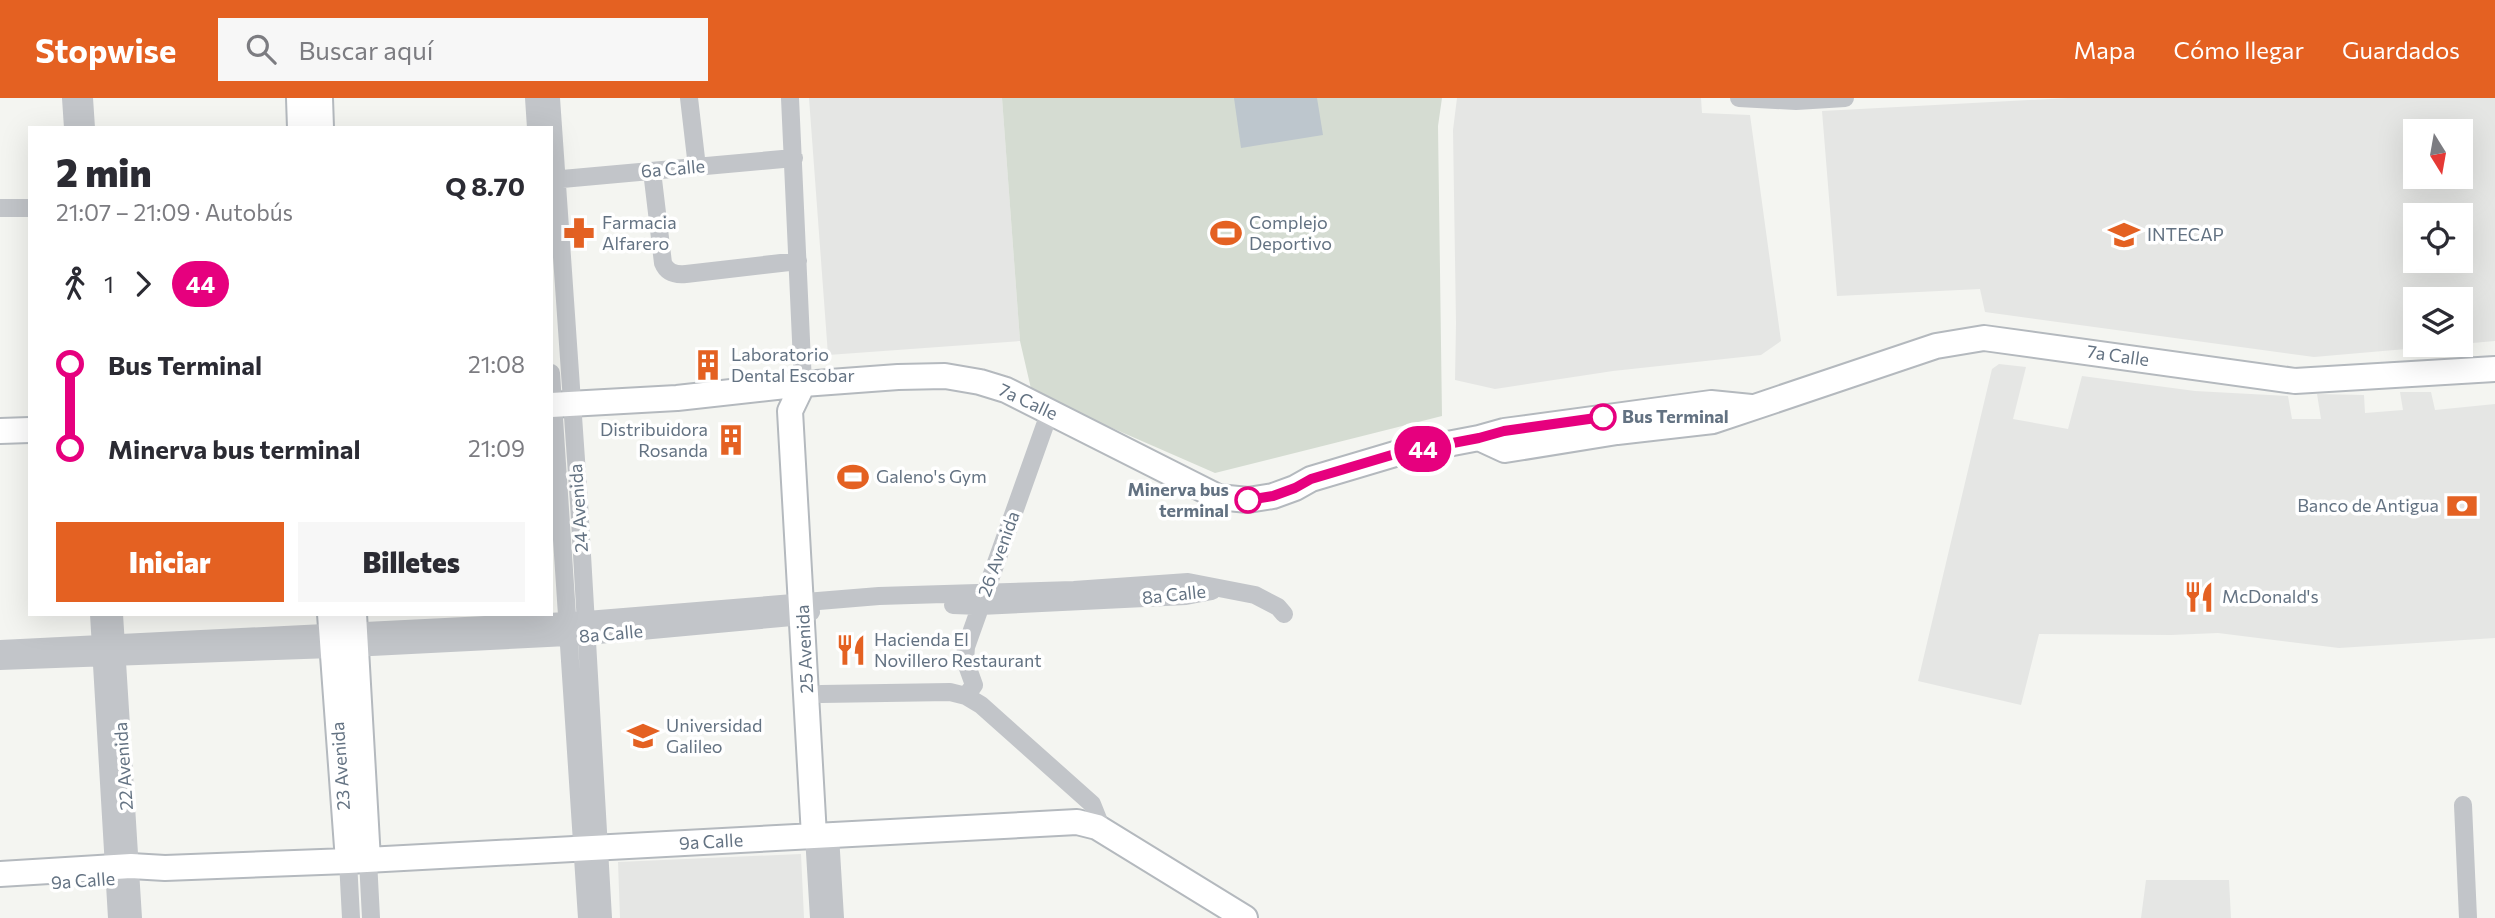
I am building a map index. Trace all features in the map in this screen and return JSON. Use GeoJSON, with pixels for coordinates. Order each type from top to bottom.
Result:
{"type":"FeatureCollection","features":[{"type":"Feature","properties":{"kind":"street"},"geometry":{"type":"LineString","coordinates":[[71,98],[73,126]]}},
{"type":"Feature","properties":{"kind":"street"},"geometry":{"type":"LineString","coordinates":[[84,98],[86,126]]}},
{"type":"Feature","properties":{"kind":"street"},"geometry":{"type":"LineString","coordinates":[[299,98],[300,126]]}},
{"type":"Feature","properties":{"kind":"street"},"geometry":{"type":"LineString","coordinates":[[320,98],[321,126]]}},
{"type":"Feature","properties":{"kind":"street"},"geometry":{"type":"LineString","coordinates":[[534,98],[536,126]]}},
{"type":"Feature","properties":{"kind":"street","name":"24 Avenida"},"geometry":{"type":"LineString","coordinates":[[551,98],[552,126]]}},
{"type":"Feature","properties":{"kind":"street"},"geometry":{"type":"LineString","coordinates":[[689,98],[696,167]]}},
{"type":"Feature","properties":{"kind":"street","name":"25 Avenida"},"geometry":{"type":"LineString","coordinates":[[790,98],[803,384],[790,411],[809,607],[822,835],[835,918]]}},
{"type":"Feature","properties":{"kind":"street"},"geometry":{"type":"LineString","coordinates":[[1740,98],[1796,101],[1846,98]]}},
{"type":"Feature","properties":{"kind":"street","name":"6a Calle"},"geometry":{"type":"LineString","coordinates":[[553,180],[794,158]]}},
{"type":"Feature","properties":{"kind":"street"},"geometry":{"type":"LineString","coordinates":[[652,171],[663,263],[665,269],[671,273],[685,274],[797,261]]}},
{"type":"Feature","properties":{"kind":"street","name":"24 Avenida"},"geometry":{"type":"LineString","coordinates":[[553,180],[559,404],[578,629],[591,848],[603,918]]}},
{"type":"Feature","properties":{"kind":"street"},"geometry":{"type":"LineString","coordinates":[[0,208],[28,208]]}},
{"type":"Feature","properties":{"kind":"street","name":"7a Calle"},"geometry":{"type":"LineString","coordinates":[[559,404],[677,398],[803,384],[945,376],[1006,390],[1218,497],[1248,500],[1273,496],[1311,479],[1395,454],[1479,438],[1505,450],[1617,432],[1713,421],[1937,346],[1983,338],[2295,381],[2495,369]]}},
{"type":"Feature","properties":{"kind":"street","name":"24 Avenida"},"geometry":{"type":"LineString","coordinates":[[553,381],[559,404]]}},
{"type":"Feature","properties":{"kind":"street","name":"26 Avenida"},"geometry":{"type":"LineString","coordinates":[[974,701],[974,685],[964,654],[1050,411]]}},
{"type":"Feature","properties":{"kind":"street"},"geometry":{"type":"LineString","coordinates":[[0,431],[28,430]]}},
{"type":"Feature","properties":{"kind":"street","name":"8a Calle"},"geometry":{"type":"LineString","coordinates":[[0,661],[343,632],[578,629],[809,607],[1113,594],[1186,596],[1218,589],[1255,595],[1278,607],[1284,614]]}},
{"type":"Feature","properties":{"kind":"street","name":"25 Avenida"},"geometry":{"type":"LineString","coordinates":[[809,607],[821,694],[822,835],[819,918]]}},
{"type":"Feature","properties":{"kind":"street","name":"22 Avenida"},"geometry":{"type":"LineString","coordinates":[[100,616],[108,650],[123,872],[134,918]]}},
{"type":"Feature","properties":{"kind":"street","name":"22 Avenida"},"geometry":{"type":"LineString","coordinates":[[108,650],[114,616]]}},
{"type":"Feature","properties":{"kind":"street","name":"23 Avenida"},"geometry":{"type":"LineString","coordinates":[[343,632],[358,860],[371,918]]}},
{"type":"Feature","properties":{"kind":"street","name":"8a Calle"},"geometry":{"type":"LineString","coordinates":[[0,649],[108,650]]}},
{"type":"Feature","properties":{"kind":"street"},"geometry":{"type":"LineString","coordinates":[[821,694],[930,691],[950,692],[974,701],[1093,804],[1098,819],[1097,827]]}},
{"type":"Feature","properties":{"kind":"street"},"geometry":{"type":"LineString","coordinates":[[2463,805],[2468,918]]}},
{"type":"Feature","properties":{"kind":"street","name":"9a Calle"},"geometry":{"type":"LineString","coordinates":[[0,887],[165,869],[1065,822],[1088,823],[1097,827],[1239,914]]}},
{"type":"Feature","properties":{"kind":"street","name":"24 Avenida"},"geometry":{"type":"LineString","coordinates":[[587,918],[591,848]]}},
{"type":"Feature","properties":{"kind":"street","name":"23 Avenida"},"geometry":{"type":"LineString","coordinates":[[351,918],[358,860]]}},
{"type":"Feature","properties":{"kind":"street","name":"9a Calle"},"geometry":{"type":"LineString","coordinates":[[0,874],[123,872]]}},
{"type":"Feature","properties":{"kind":"street","name":"22 Avenida"},"geometry":{"type":"LineString","coordinates":[[117,918],[123,872]]}},
{"type":"Feature","properties":{"kind":"shaded area"},"geometry":{"type":"Polygon","coordinates":[[[809,98],[1002,98],[1020,341],[828,355],[809,98]]]}},
{"type":"Feature","properties":{"kind":"shaded area","name":"Complejo Deportivo"},"geometry":{"type":"Polygon","coordinates":[[[1002,98],[1442,98],[1438,126],[1442,416],[1215,473],[1032,393],[1020,341],[1002,98]]]}},
{"type":"Feature","properties":{"kind":"shaded area"},"geometry":{"type":"Polygon","coordinates":[[[1234,98],[1317,98],[1323,135],[1241,148],[1234,98]]]}},
{"type":"Feature","properties":{"kind":"shaded area"},"geometry":{"type":"Polygon","coordinates":[[[1457,98],[1701,98],[1702,113],[1750,115],[1781,341],[1761,355],[1613,371],[1495,389],[1455,380],[1453,130],[1457,98]]]}},
{"type":"Feature","properties":{"kind":"shaded area","name":"INTECAP"},"geometry":{"type":"Polygon","coordinates":[[[2068,98],[2495,98],[2495,341],[2473,343],[2473,287],[2403,287],[2403,349],[2314,357],[1985,312],[1980,289],[1837,296],[1822,111],[2068,98]]]}},
{"type":"Feature","properties":{"kind":"shaded area"},"geometry":{"type":"Polygon","coordinates":[[[1999,364],[2026,367],[2013,419],[2068,429],[2082,376],[2195,391],[2288,396],[2292,419],[2321,419],[2317,394],[2364,395],[2365,413],[2403,410],[2400,392],[2431,392],[2435,410],[2495,404],[2495,638],[2339,648],[2218,633],[2039,634],[2021,705],[1918,681],[1992,369],[1999,364]]]}},
{"type":"Feature","properties":{"kind":"shaded area"},"geometry":{"type":"Polygon","coordinates":[[[801,854],[804,918],[620,918],[618,862],[801,854]]]}},
{"type":"Feature","properties":{"kind":"shaded area"},"geometry":{"type":"Polygon","coordinates":[[[2146,880],[2229,880],[2231,918],[2141,918],[2146,880]]]}},
{"type":"Feature","properties":{"kind":"bus line","name":"44"},"geometry":{"type":"LineString","coordinates":[[1248,500],[1273,496],[1331,472],[1395,454],[1504,431],[1603,417]]}},
{"type":"Feature","properties":{"kind":"place","name":"Farmacia Alfarero"},"geometry":{"type":"Point","coordinates":[579,233]}},
{"type":"Feature","properties":{"kind":"place","name":"Complejo Deportivo"},"geometry":{"type":"Point","coordinates":[1226,233]}},
{"type":"Feature","properties":{"kind":"place","name":"INTECAP"},"geometry":{"type":"Point","coordinates":[2124,235]}},
{"type":"Feature","properties":{"kind":"place","name":"Laboratorio Dental Escobar"},"geometry":{"type":"Point","coordinates":[708,365]}},
{"type":"Feature","properties":{"kind":"place","name":"Bus Terminal"},"geometry":{"type":"Point","coordinates":[1603,417]}},
{"type":"Feature","properties":{"kind":"place","name":"Distribuidora Rosanda"},"geometry":{"type":"Point","coordinates":[731,440]}},
{"type":"Feature","properties":{"kind":"place","name":"Galeno's Gym"},"geometry":{"type":"Point","coordinates":[853,477]}},
{"type":"Feature","properties":{"kind":"place","name":"Minerva bus terminal"},"geometry":{"type":"Point","coordinates":[1248,500]}},
{"type":"Feature","properties":{"kind":"place","name":"Banco de Antigua"},"geometry":{"type":"Point","coordinates":[2462,506]}},
{"type":"Feature","properties":{"kind":"place","name":"McDonald's"},"geometry":{"type":"Point","coordinates":[2199,597]}},
{"type":"Feature","properties":{"kind":"place","name":"Hacienda El Novillero Restaurant"},"geometry":{"type":"Point","coordinates":[851,650]}},
{"type":"Feature","properties":{"kind":"place","name":"Universidad Galileo"},"geometry":{"type":"Point","coordinates":[643,736]}}]}
